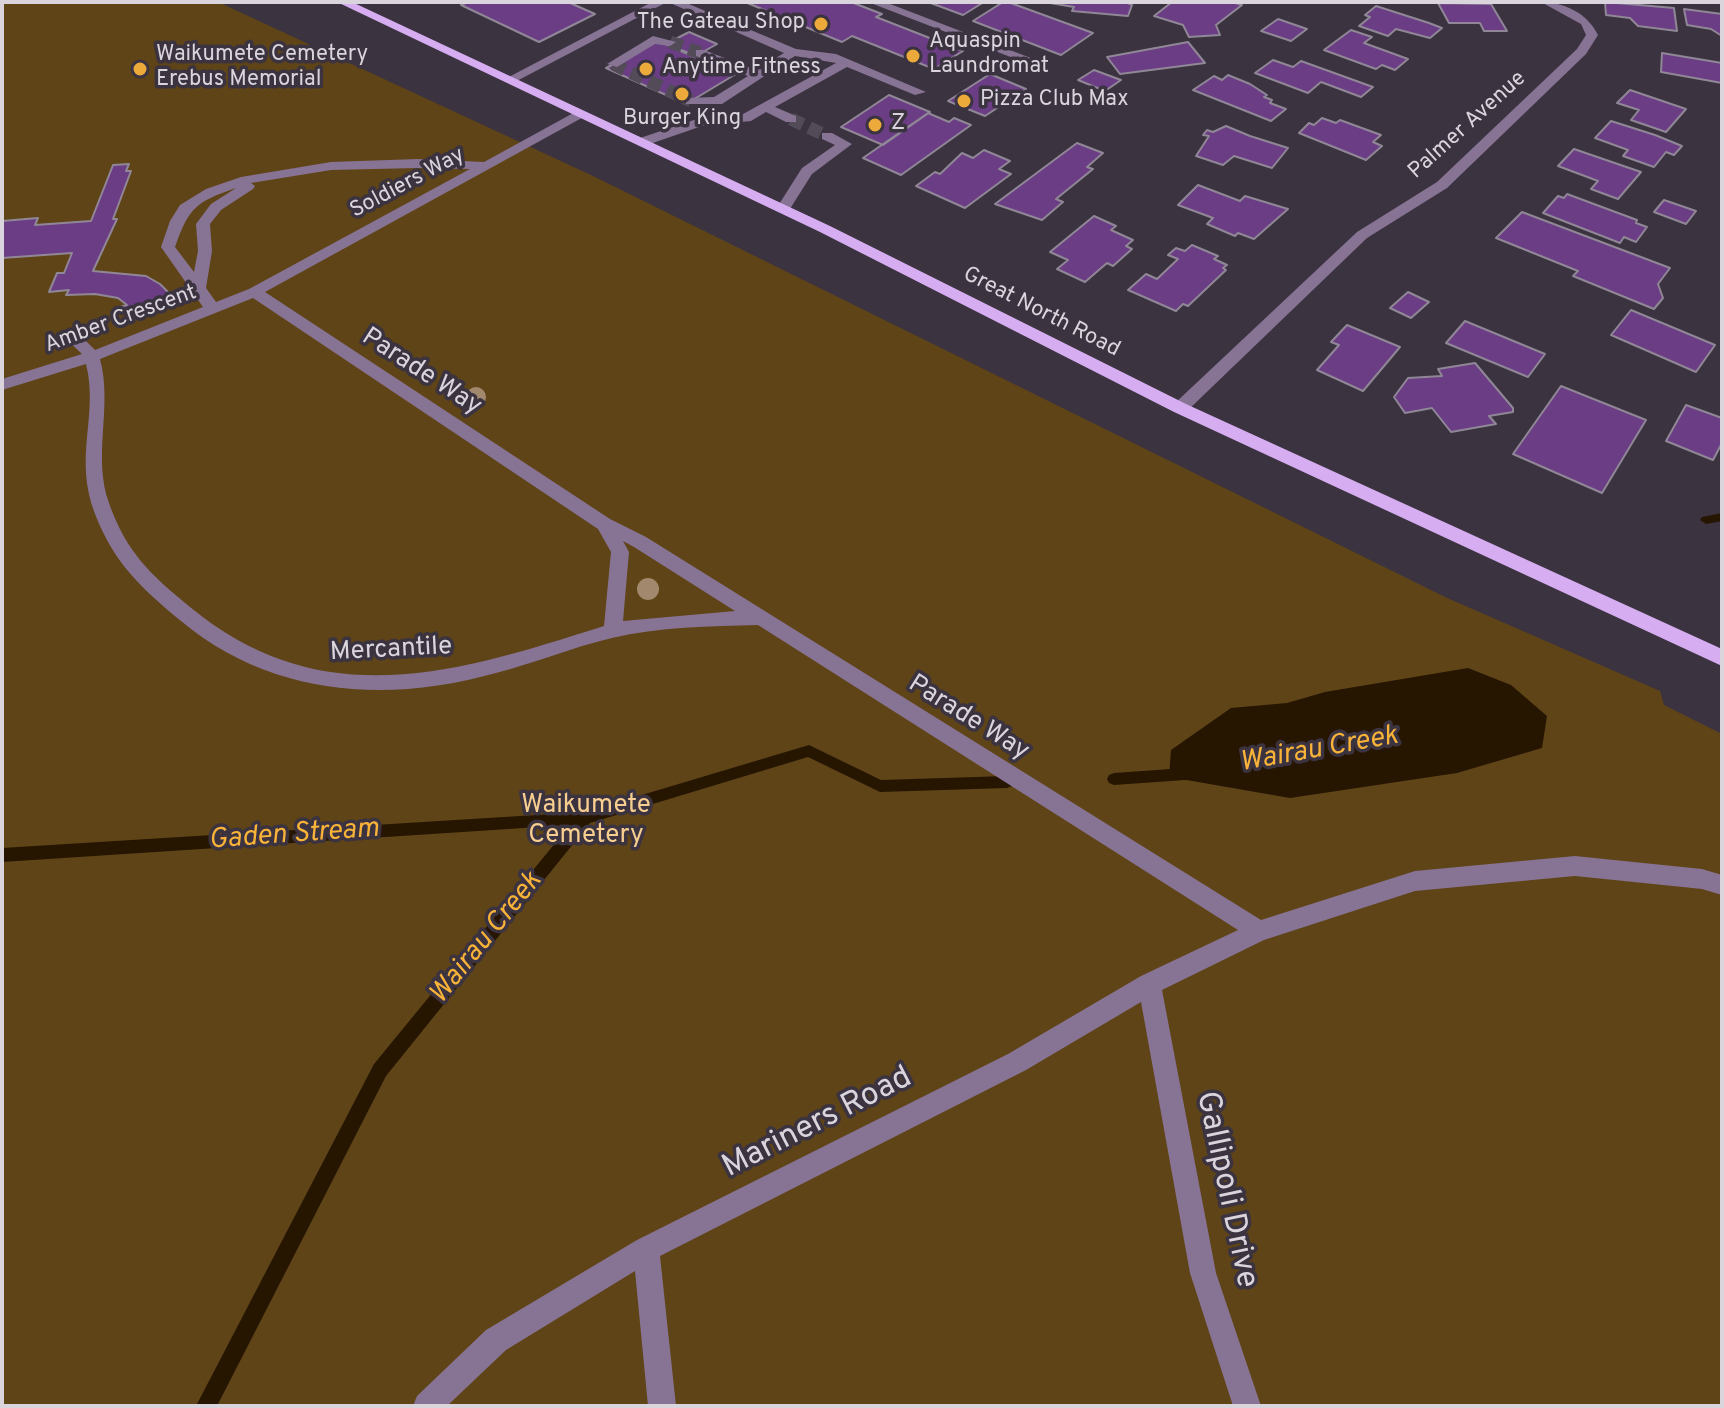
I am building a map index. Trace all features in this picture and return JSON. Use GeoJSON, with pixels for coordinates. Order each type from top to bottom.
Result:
{"type":"FeatureCollection","features":[{"type":"Feature","properties":{"kind":"main road","name":"Great North Road"},"geometry":{"type":"LineString","coordinates":[[343,2],[783,209],[1180,408],[1722,658]]}},
{"type":"Feature","properties":{"kind":"street"},"geometry":{"type":"LineString","coordinates":[[509,80],[661,2]]}},
{"type":"Feature","properties":{"kind":"street"},"geometry":{"type":"LineString","coordinates":[[674,2],[793,52],[832,57],[920,92]]}},
{"type":"Feature","properties":{"kind":"street"},"geometry":{"type":"LineString","coordinates":[[874,2],[1043,65]]}},
{"type":"Feature","properties":{"kind":"street","name":"Palmer Avenue"},"geometry":{"type":"LineString","coordinates":[[1180,408],[1362,235],[1442,185],[1582,51],[1592,35],[1586,22],[1547,2]]}},
{"type":"Feature","properties":{"kind":"street"},"geometry":{"type":"LineString","coordinates":[[613,64],[653,40],[670,42]]}},
{"type":"Feature","properties":{"kind":"street"},"geometry":{"type":"LineString","coordinates":[[691,101],[717,101],[793,52]]}},
{"type":"Feature","properties":{"kind":"street"},"geometry":{"type":"LineString","coordinates":[[700,53],[757,75]]}},
{"type":"Feature","properties":{"kind":"street"},"geometry":{"type":"LineString","coordinates":[[642,142],[700,122],[746,118],[845,63]]}},
{"type":"Feature","properties":{"kind":"street"},"geometry":{"type":"LineString","coordinates":[[765,107],[791,119]]}},
{"type":"Feature","properties":{"kind":"street","name":"Soldiers Way"},"geometry":{"type":"LineString","coordinates":[[254,292],[582,114]]}},
{"type":"Feature","properties":{"kind":"street"},"geometry":{"type":"LineString","coordinates":[[783,209],[807,171],[845,144],[827,136]]}},
{"type":"Feature","properties":{"kind":"street"},"geometry":{"type":"LineString","coordinates":[[213,309],[168,247],[182,210],[221,187],[263,176],[369,165],[441,162],[489,166]]}},
{"type":"Feature","properties":{"kind":"street"},"geometry":{"type":"LineString","coordinates":[[198,288],[205,251],[203,224],[216,207],[263,176]]}},
{"type":"Feature","properties":{"kind":"street","name":"Amber Crescent"},"geometry":{"type":"LineString","coordinates":[[2,385],[94,356],[254,292]]}},
{"type":"Feature","properties":{"kind":"street","name":"Parade Way"},"geometry":{"type":"LineString","coordinates":[[254,292],[604,524],[640,542],[1259,931]]}},
{"type":"Feature","properties":{"kind":"street"},"geometry":{"type":"LineString","coordinates":[[69,333],[94,356]]}},
{"type":"Feature","properties":{"kind":"street","name":"Mercantile"},"geometry":{"type":"LineString","coordinates":[[94,356],[92,469],[106,516],[127,560],[184,617],[241,656],[282,673],[327,682],[390,683],[470,673],[519,661],[613,630],[704,619],[760,618]]}},
{"type":"Feature","properties":{"kind":"street"},"geometry":{"type":"LineString","coordinates":[[604,524],[620,552],[613,630]]}},
{"type":"Feature","properties":{"kind":"street"},"geometry":{"type":"LineString","coordinates":[[1259,931],[1415,881],[1575,866],[1702,879],[1722,885]]}},
{"type":"Feature","properties":{"kind":"street","name":"Mariners Road"},"geometry":{"type":"LineString","coordinates":[[427,1406],[496,1340],[646,1249],[1017,1062],[1149,984],[1259,931]]}},
{"type":"Feature","properties":{"kind":"street","name":"Gallipoli Drive"},"geometry":{"type":"LineString","coordinates":[[1149,984],[1203,1273],[1247,1406]]}},
{"type":"Feature","properties":{"kind":"street"},"geometry":{"type":"LineString","coordinates":[[646,1249],[662,1406]]}},
{"type":"Feature","properties":{"kind":"green space","name":"Waikumete Cemetery"},"geometry":{"type":"Polygon","coordinates":[[[2,2],[218,2],[593,176],[1445,597],[1660,691],[1664,705],[1722,734],[1722,1406],[2,1406],[2,2]]]}},
{"type":"Feature","properties":{"kind":"water"},"geometry":{"type":"Polygon","coordinates":[[[1468,668],[1511,685],[1547,716],[1542,748],[1457,773],[1290,798],[1169,777],[1171,750],[1231,708],[1287,703],[1325,692],[1468,668]]]}},
{"type":"Feature","properties":{"kind":"building"},"geometry":{"type":"Polygon","coordinates":[[[468,2],[568,2],[595,14],[539,42],[461,5],[468,2]]]}},
{"type":"Feature","properties":{"kind":"building"},"geometry":{"type":"Polygon","coordinates":[[[745,2],[851,2],[882,14],[876,17],[963,51],[934,69],[852,36],[842,42],[745,2]]]}},
{"type":"Feature","properties":{"kind":"building"},"geometry":{"type":"Polygon","coordinates":[[[928,2],[984,2],[963,15],[928,2]]]}},
{"type":"Feature","properties":{"kind":"building"},"geometry":{"type":"Polygon","coordinates":[[[1003,2],[1093,33],[1061,55],[973,21],[1003,2]]]}},
{"type":"Feature","properties":{"kind":"building"},"geometry":{"type":"Polygon","coordinates":[[[1126,2],[1132,5],[1128,16],[1072,11],[1074,7],[1050,3],[1126,2]]]}},
{"type":"Feature","properties":{"kind":"building"},"geometry":{"type":"Polygon","coordinates":[[[1172,2],[1232,2],[1242,5],[1216,25],[1220,35],[1189,37],[1183,25],[1154,16],[1172,2]]]}},
{"type":"Feature","properties":{"kind":"building"},"geometry":{"type":"Polygon","coordinates":[[[1605,2],[1674,8],[1677,31],[1638,26],[1630,18],[1606,15],[1605,2]]]}},
{"type":"Feature","properties":{"kind":"building"},"geometry":{"type":"Polygon","coordinates":[[[1438,3],[1491,4],[1507,31],[1484,31],[1480,23],[1449,23],[1438,3]]]}},
{"type":"Feature","properties":{"kind":"building"},"geometry":{"type":"Polygon","coordinates":[[[1376,6],[1442,28],[1430,38],[1396,29],[1388,36],[1359,26],[1370,17],[1365,15],[1376,6]]]}},
{"type":"Feature","properties":{"kind":"building"},"geometry":{"type":"Polygon","coordinates":[[[1684,9],[1722,14],[1722,36],[1711,29],[1687,25],[1684,9]]]}},
{"type":"Feature","properties":{"kind":"building"},"geometry":{"type":"Polygon","coordinates":[[[1278,19],[1307,29],[1291,41],[1261,31],[1278,19]]]}},
{"type":"Feature","properties":{"kind":"building"},"geometry":{"type":"Polygon","coordinates":[[[1351,30],[1372,37],[1364,43],[1408,59],[1395,70],[1382,65],[1376,69],[1324,50],[1351,30]]]}},
{"type":"Feature","properties":{"kind":"building"},"geometry":{"type":"Polygon","coordinates":[[[689,32],[717,44],[694,57],[666,44],[689,32]]]}},
{"type":"Feature","properties":{"kind":"building"},"geometry":{"type":"Polygon","coordinates":[[[657,41],[732,69],[728,71],[736,74],[686,104],[606,68],[657,41]]]}},
{"type":"Feature","properties":{"kind":"building"},"geometry":{"type":"Polygon","coordinates":[[[1188,42],[1205,63],[1120,74],[1107,57],[1188,42]]]}},
{"type":"Feature","properties":{"kind":"building"},"geometry":{"type":"Polygon","coordinates":[[[1662,53],[1722,63],[1722,83],[1661,72],[1662,53]]]}},
{"type":"Feature","properties":{"kind":"building"},"geometry":{"type":"Polygon","coordinates":[[[1273,60],[1293,67],[1301,61],[1373,87],[1361,97],[1321,82],[1308,93],[1255,73],[1273,60]]]}},
{"type":"Feature","properties":{"kind":"building"},"geometry":{"type":"Polygon","coordinates":[[[1094,70],[1121,80],[1105,91],[1078,80],[1094,70]]]}},
{"type":"Feature","properties":{"kind":"building"},"geometry":{"type":"Polygon","coordinates":[[[990,74],[1026,89],[985,116],[948,101],[990,74]]]}},
{"type":"Feature","properties":{"kind":"building"},"geometry":{"type":"Polygon","coordinates":[[[1228,75],[1250,84],[1267,95],[1264,97],[1272,100],[1270,103],[1286,109],[1271,121],[1193,90],[1214,76],[1222,80],[1228,75]]]}},
{"type":"Feature","properties":{"kind":"building"},"geometry":{"type":"Polygon","coordinates":[[[1630,90],[1686,109],[1666,132],[1631,120],[1639,110],[1617,103],[1630,90]]]}},
{"type":"Feature","properties":{"kind":"building"},"geometry":{"type":"Polygon","coordinates":[[[889,95],[930,112],[883,145],[841,127],[889,95]]]}},
{"type":"Feature","properties":{"kind":"building"},"geometry":{"type":"Polygon","coordinates":[[[928,113],[949,122],[954,118],[971,125],[901,175],[863,158],[928,113]]]}},
{"type":"Feature","properties":{"kind":"building"},"geometry":{"type":"Polygon","coordinates":[[[1322,118],[1336,123],[1340,120],[1381,135],[1373,142],[1382,146],[1366,160],[1299,133],[1309,123],[1314,125],[1322,118]]]}},
{"type":"Feature","properties":{"kind":"building"},"geometry":{"type":"Polygon","coordinates":[[[1611,121],[1682,146],[1674,155],[1666,152],[1654,167],[1623,156],[1628,150],[1595,138],[1611,121]]]}},
{"type":"Feature","properties":{"kind":"building"},"geometry":{"type":"Polygon","coordinates":[[[1226,126],[1288,148],[1272,168],[1234,156],[1223,165],[1196,156],[1209,136],[1203,135],[1207,130],[1213,132],[1226,126]]]}},
{"type":"Feature","properties":{"kind":"building"},"geometry":{"type":"Polygon","coordinates":[[[1077,143],[1103,153],[1087,167],[1093,169],[1056,199],[1063,202],[1042,220],[995,204],[1077,143]]]}},
{"type":"Feature","properties":{"kind":"building"},"geometry":{"type":"Polygon","coordinates":[[[1574,149],[1641,172],[1618,199],[1591,189],[1598,181],[1558,166],[1574,149]]]}},
{"type":"Feature","properties":{"kind":"building"},"geometry":{"type":"Polygon","coordinates":[[[984,150],[1010,161],[999,169],[1011,174],[965,208],[916,186],[935,172],[940,174],[962,153],[973,158],[984,150]]]}},
{"type":"Feature","properties":{"kind":"building"},"geometry":{"type":"Polygon","coordinates":[[[129,164],[126,171],[131,171],[113,219],[117,219],[93,271],[146,276],[160,284],[177,301],[131,320],[120,307],[127,305],[118,298],[95,294],[66,295],[69,290],[49,292],[57,273],[64,273],[72,253],[2,258],[2,221],[38,218],[35,225],[91,221],[113,165],[129,164]]]}},
{"type":"Feature","properties":{"kind":"building"},"geometry":{"type":"Polygon","coordinates":[[[1198,185],[1240,201],[1245,196],[1288,209],[1254,239],[1238,233],[1235,236],[1207,224],[1213,218],[1178,205],[1198,185]]]}},
{"type":"Feature","properties":{"kind":"building"},"geometry":{"type":"Polygon","coordinates":[[[1567,194],[1637,220],[1636,223],[1647,227],[1636,242],[1624,237],[1620,243],[1543,213],[1558,196],[1564,198],[1567,194]]]}},
{"type":"Feature","properties":{"kind":"building"},"geometry":{"type":"Polygon","coordinates":[[[1664,200],[1696,211],[1686,224],[1654,212],[1664,200]]]}},
{"type":"Feature","properties":{"kind":"building"},"geometry":{"type":"Polygon","coordinates":[[[1522,212],[1670,268],[1658,284],[1663,298],[1654,309],[1573,276],[1578,271],[1496,238],[1522,212]]]}},
{"type":"Feature","properties":{"kind":"building"},"geometry":{"type":"Polygon","coordinates":[[[1094,216],[1116,226],[1111,230],[1133,240],[1126,246],[1132,249],[1113,266],[1107,263],[1085,282],[1057,269],[1068,260],[1050,252],[1094,216]]]}},
{"type":"Feature","properties":{"kind":"building"},"geometry":{"type":"Polygon","coordinates":[[[1192,245],[1218,256],[1214,259],[1227,265],[1223,268],[1226,270],[1188,306],[1183,304],[1176,311],[1128,290],[1146,274],[1157,279],[1178,259],[1168,255],[1176,248],[1185,251],[1192,245]]]}},
{"type":"Feature","properties":{"kind":"building"},"geometry":{"type":"Polygon","coordinates":[[[1408,292],[1429,302],[1411,318],[1390,308],[1408,292]]]}},
{"type":"Feature","properties":{"kind":"building"},"geometry":{"type":"Polygon","coordinates":[[[1631,310],[1715,345],[1696,372],[1611,335],[1631,310]]]}},
{"type":"Feature","properties":{"kind":"building"},"geometry":{"type":"Polygon","coordinates":[[[1465,321],[1545,354],[1528,377],[1446,343],[1465,321]]]}},
{"type":"Feature","properties":{"kind":"building"},"geometry":{"type":"Polygon","coordinates":[[[1347,325],[1400,347],[1363,391],[1317,370],[1339,345],[1331,342],[1347,325]]]}},
{"type":"Feature","properties":{"kind":"building"},"geometry":{"type":"Polygon","coordinates":[[[1475,363],[1513,408],[1513,412],[1489,416],[1496,424],[1451,432],[1432,408],[1405,413],[1394,397],[1408,378],[1442,376],[1438,369],[1475,363]]]}},
{"type":"Feature","properties":{"kind":"building"},"geometry":{"type":"Polygon","coordinates":[[[1561,386],[1646,420],[1602,493],[1513,454],[1561,386]]]}},
{"type":"Feature","properties":{"kind":"building"},"geometry":{"type":"Polygon","coordinates":[[[1686,405],[1722,418],[1722,443],[1713,460],[1666,441],[1686,405]]]}},
{"type":"Feature","properties":{"kind":"waterway","name":"Wairau Creek"},"geometry":{"type":"LineString","coordinates":[[1706,520],[1722,517]]}},
{"type":"Feature","properties":{"kind":"waterway","name":"Wairau Creek"},"geometry":{"type":"LineString","coordinates":[[585,818],[809,751],[880,786],[1007,782]]}},
{"type":"Feature","properties":{"kind":"waterway","name":"Wairau Creek"},"geometry":{"type":"LineString","coordinates":[[1114,779],[1185,774]]}},
{"type":"Feature","properties":{"kind":"waterway","name":"Gaden Stream"},"geometry":{"type":"LineString","coordinates":[[2,855],[585,818]]}},
{"type":"Feature","properties":{"kind":"waterway","name":"Wairau Creek"},"geometry":{"type":"LineString","coordinates":[[206,1406],[380,1070],[585,818]]}},
{"type":"Feature","properties":{"kind":"tunnel"},"geometry":{"type":"LineString","coordinates":[[670,42],[700,53]]}},
{"type":"Feature","properties":{"kind":"tunnel"},"geometry":{"type":"LineString","coordinates":[[613,64],[691,101]]}},
{"type":"Feature","properties":{"kind":"tunnel"},"geometry":{"type":"LineString","coordinates":[[791,119],[827,136]]}},
{"type":"Feature","properties":{"kind":"place","name":"The Gateau Shop"},"geometry":{"type":"Point","coordinates":[821,24]}},
{"type":"Feature","properties":{"kind":"place","name":"Aquaspin Laundromat"},"geometry":{"type":"Point","coordinates":[913,56]}},
{"type":"Feature","properties":{"kind":"place","name":"Waikumete Cemetery Erebus Memorial"},"geometry":{"type":"Point","coordinates":[140,69]}},
{"type":"Feature","properties":{"kind":"place","name":"Anytime Fitness"},"geometry":{"type":"Point","coordinates":[646,69]}},
{"type":"Feature","properties":{"kind":"place","name":"Burger King"},"geometry":{"type":"Point","coordinates":[682,94]}},
{"type":"Feature","properties":{"kind":"place","name":"Pizza Club Max"},"geometry":{"type":"Point","coordinates":[964,101]}},
{"type":"Feature","properties":{"kind":"place","name":"Z"},"geometry":{"type":"Point","coordinates":[875,125]}}]}
